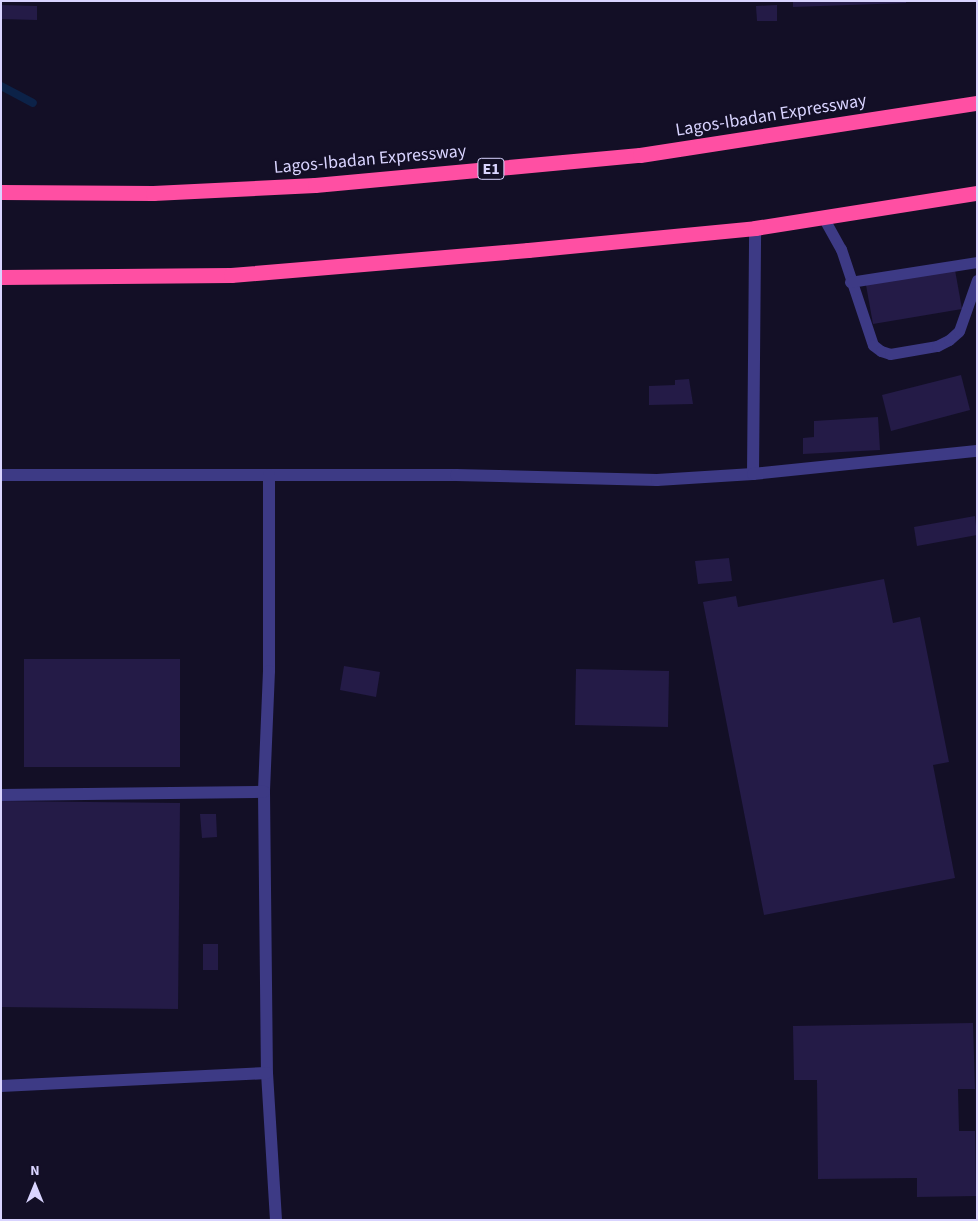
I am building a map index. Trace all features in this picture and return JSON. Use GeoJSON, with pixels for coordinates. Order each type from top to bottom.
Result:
{"type":"FeatureCollection","features":[{"type":"Feature","properties":{"kind":"highway","name":"Lagos-Ibadan Expressway"},"geometry":{"type":"LineString","coordinates":[[1,192],[153,193],[315,185],[630,156],[977,103]]}},
{"type":"Feature","properties":{"kind":"highway"},"geometry":{"type":"LineString","coordinates":[[1,277],[230,275],[755,228],[977,193]]}},
{"type":"Feature","properties":{"kind":"street"},"geometry":{"type":"LineString","coordinates":[[753,474],[755,228]]}},
{"type":"Feature","properties":{"kind":"street"},"geometry":{"type":"LineString","coordinates":[[1,475],[269,475],[657,480],[753,474],[977,451]]}},
{"type":"Feature","properties":{"kind":"street"},"geometry":{"type":"LineString","coordinates":[[269,475],[269,671],[264,792],[267,1072],[276,1220]]}},
{"type":"Feature","properties":{"kind":"street"},"geometry":{"type":"LineString","coordinates":[[1,795],[264,792]]}},
{"type":"Feature","properties":{"kind":"street"},"geometry":{"type":"LineString","coordinates":[[1,1086],[267,1072]]}},
{"type":"Feature","properties":{"kind":"lane"},"geometry":{"type":"LineString","coordinates":[[823,217],[841,249],[850,282],[873,345],[890,354],[937,346],[959,331],[977,280]]}},
{"type":"Feature","properties":{"kind":"lane"},"geometry":{"type":"LineString","coordinates":[[850,282],[977,262]]}},
{"type":"Feature","properties":{"kind":"building"},"geometry":{"type":"Polygon","coordinates":[[[793,1],[906,1],[906,3],[793,7],[793,1]]]}},
{"type":"Feature","properties":{"kind":"building"},"geometry":{"type":"Polygon","coordinates":[[[1,5],[37,6],[37,20],[1,19],[1,5]]]}},
{"type":"Feature","properties":{"kind":"building"},"geometry":{"type":"Polygon","coordinates":[[[777,5],[777,21],[757,21],[756,6],[777,5]]]}},
{"type":"Feature","properties":{"kind":"building"},"geometry":{"type":"Polygon","coordinates":[[[955,270],[962,309],[873,324],[866,285],[955,270]]]}},
{"type":"Feature","properties":{"kind":"building"},"geometry":{"type":"Polygon","coordinates":[[[961,375],[970,410],[891,431],[882,395],[961,375]]]}},
{"type":"Feature","properties":{"kind":"building"},"geometry":{"type":"Polygon","coordinates":[[[689,379],[693,404],[649,405],[649,386],[675,385],[675,380],[689,379]]]}},
{"type":"Feature","properties":{"kind":"building"},"geometry":{"type":"Polygon","coordinates":[[[878,417],[880,450],[803,454],[803,438],[814,437],[814,421],[878,417]]]}},
{"type":"Feature","properties":{"kind":"building"},"geometry":{"type":"Polygon","coordinates":[[[975,516],[977,535],[917,546],[914,527],[975,516]]]}},
{"type":"Feature","properties":{"kind":"building"},"geometry":{"type":"Polygon","coordinates":[[[729,558],[732,581],[698,584],[695,561],[729,558]]]}},
{"type":"Feature","properties":{"kind":"building"},"geometry":{"type":"Polygon","coordinates":[[[884,579],[893,623],[920,617],[949,762],[933,765],[955,878],[764,915],[703,602],[736,596],[738,607],[884,579]]]}},
{"type":"Feature","properties":{"kind":"building"},"geometry":{"type":"Polygon","coordinates":[[[24,659],[180,659],[180,767],[24,767],[24,659]]]}},
{"type":"Feature","properties":{"kind":"building"},"geometry":{"type":"Polygon","coordinates":[[[344,666],[380,672],[376,697],[340,690],[344,666]]]}},
{"type":"Feature","properties":{"kind":"building"},"geometry":{"type":"Polygon","coordinates":[[[576,669],[669,671],[668,727],[575,725],[576,669]]]}},
{"type":"Feature","properties":{"kind":"building"},"geometry":{"type":"Polygon","coordinates":[[[1,801],[180,803],[178,1009],[1,1007],[1,801]]]}},
{"type":"Feature","properties":{"kind":"building"},"geometry":{"type":"Polygon","coordinates":[[[200,814],[216,814],[217,837],[202,838],[200,814]]]}},
{"type":"Feature","properties":{"kind":"building"},"geometry":{"type":"Polygon","coordinates":[[[203,944],[218,944],[218,970],[203,970],[203,944]]]}},
{"type":"Feature","properties":{"kind":"building"},"geometry":{"type":"Polygon","coordinates":[[[973,1023],[975,1089],[958,1089],[959,1131],[975,1131],[976,1196],[917,1197],[917,1178],[818,1179],[817,1080],[794,1080],[793,1026],[973,1023]]]}},
{"type":"Feature","properties":{"kind":"waterway"},"geometry":{"type":"LineString","coordinates":[[1,86],[33,103]]}}]}
